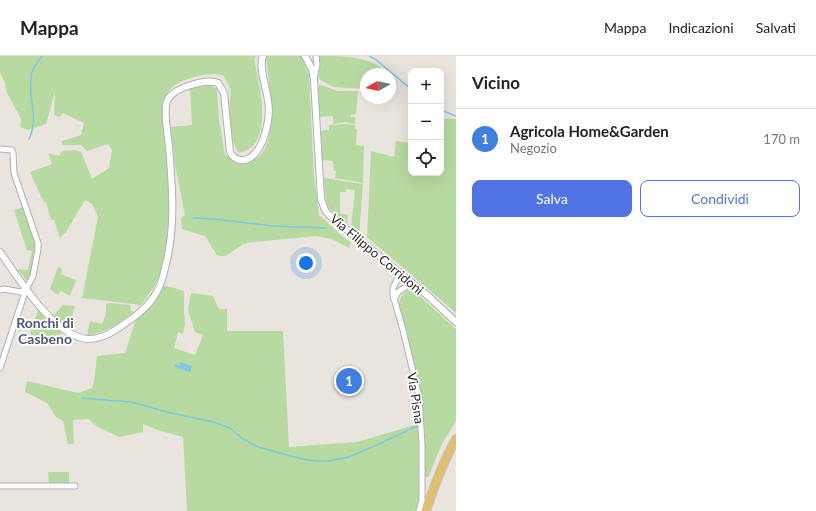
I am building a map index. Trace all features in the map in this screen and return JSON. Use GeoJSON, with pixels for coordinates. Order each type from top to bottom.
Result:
{"type":"FeatureCollection","features":[{"type":"Feature","properties":{"kind":"main road"},"geometry":{"type":"LineString","coordinates":[[426,511],[435,482],[447,454],[456,439]]}},
{"type":"Feature","properties":{"kind":"street"},"geometry":{"type":"LineString","coordinates":[[0,252],[26,289],[54,322],[65,330],[88,339],[100,338],[112,332],[143,309],[154,297],[162,282],[171,245],[173,205],[166,116],[168,100],[174,92],[181,88],[210,81],[218,82],[224,93],[231,155],[236,159],[243,160],[250,158],[256,152],[262,141],[269,111],[268,95],[261,61],[263,56]]}},
{"type":"Feature","properties":{"kind":"street","name":"Via Filippo Corridoni"},"geometry":{"type":"LineString","coordinates":[[305,56],[312,69],[314,80],[322,205],[329,215],[456,322]]}},
{"type":"Feature","properties":{"kind":"street"},"geometry":{"type":"LineString","coordinates":[[314,80],[317,65],[316,56]]}},
{"type":"Feature","properties":{"kind":"street"},"geometry":{"type":"LineString","coordinates":[[0,149],[12,150],[14,173],[38,242],[36,266],[33,276],[26,289],[0,368]]}},
{"type":"Feature","properties":{"kind":"street","name":"Via Pisna"},"geometry":{"type":"LineString","coordinates":[[400,274],[393,288],[394,298],[403,330],[418,397],[422,444],[422,500],[420,511]]}},
{"type":"Feature","properties":{"kind":"street"},"geometry":{"type":"LineString","coordinates":[[394,298],[398,292],[411,283]]}},
{"type":"Feature","properties":{"kind":"street"},"geometry":{"type":"LineString","coordinates":[[0,290],[4,289],[21,292],[26,289]]}},
{"type":"Feature","properties":{"kind":"street"},"geometry":{"type":"LineString","coordinates":[[0,486],[75,486]]}},
{"type":"Feature","properties":{"kind":"green space"},"geometry":{"type":"Polygon","coordinates":[[[0,56],[257,56],[254,59],[261,98],[261,126],[258,138],[250,148],[239,153],[234,143],[231,128],[230,89],[223,75],[216,74],[190,78],[174,86],[165,98],[163,129],[169,201],[168,228],[162,264],[157,280],[154,287],[141,305],[82,298],[98,217],[92,204],[85,200],[66,232],[60,238],[54,220],[51,220],[46,202],[44,203],[30,172],[52,164],[48,153],[59,156],[62,151],[75,150],[81,152],[92,179],[109,168],[112,150],[108,144],[87,151],[81,145],[62,145],[62,141],[81,135],[84,123],[63,113],[60,117],[54,115],[55,92],[46,124],[28,130],[20,127],[21,120],[7,93],[5,83],[0,73],[0,56]]]}},
{"type":"Feature","properties":{"kind":"green space"},"geometry":{"type":"Polygon","coordinates":[[[266,56],[301,56],[309,75],[314,176],[319,215],[342,236],[351,242],[349,248],[332,239],[316,236],[243,244],[226,256],[221,256],[217,255],[205,236],[182,229],[181,219],[185,215],[175,165],[171,127],[192,125],[190,88],[207,83],[217,89],[219,120],[225,155],[241,161],[252,160],[260,156],[265,148],[268,138],[271,115],[266,56]]]}},
{"type":"Feature","properties":{"kind":"green space"},"geometry":{"type":"Polygon","coordinates":[[[319,56],[357,58],[366,60],[382,68],[360,68],[360,89],[333,87],[319,79],[319,56]]]}},
{"type":"Feature","properties":{"kind":"green space"},"geometry":{"type":"Polygon","coordinates":[[[319,85],[337,91],[358,91],[356,114],[351,115],[351,117],[355,117],[355,124],[346,122],[333,124],[333,116],[319,117],[319,85]]]}},
{"type":"Feature","properties":{"kind":"green space"},"geometry":{"type":"Polygon","coordinates":[[[444,119],[456,119],[456,313],[367,237],[371,151],[394,157],[396,141],[408,143],[408,176],[444,176],[444,119]]]}},
{"type":"Feature","properties":{"kind":"green space"},"geometry":{"type":"Polygon","coordinates":[[[329,125],[355,125],[355,129],[357,129],[356,145],[364,146],[363,183],[335,178],[336,171],[334,171],[333,161],[322,160],[321,132],[324,130],[329,130],[329,125]]]}},
{"type":"Feature","properties":{"kind":"green space"},"geometry":{"type":"Polygon","coordinates":[[[324,178],[363,184],[359,235],[351,228],[355,190],[346,189],[346,192],[340,192],[340,213],[348,215],[347,224],[331,210],[326,203],[324,178]]]}},
{"type":"Feature","properties":{"kind":"green space"},"geometry":{"type":"Polygon","coordinates":[[[24,207],[37,244],[35,264],[28,282],[17,269],[28,270],[32,251],[27,250],[14,210],[24,207]]]}},
{"type":"Feature","properties":{"kind":"green space"},"geometry":{"type":"Polygon","coordinates":[[[58,267],[62,269],[61,274],[76,280],[70,296],[61,291],[58,295],[50,289],[58,267]]]}},
{"type":"Feature","properties":{"kind":"green space"},"geometry":{"type":"Polygon","coordinates":[[[163,286],[184,291],[185,325],[183,334],[178,332],[174,348],[195,355],[203,335],[195,332],[188,310],[191,293],[213,296],[219,309],[227,309],[227,331],[283,331],[289,447],[357,442],[418,424],[420,498],[417,511],[187,511],[183,437],[143,424],[143,432],[119,437],[94,425],[89,419],[73,420],[74,444],[68,444],[63,421],[56,417],[47,403],[25,392],[27,381],[78,393],[92,388],[97,356],[125,353],[136,319],[155,301],[163,286]]]}},
{"type":"Feature","properties":{"kind":"green space"},"geometry":{"type":"Polygon","coordinates":[[[413,290],[456,329],[456,421],[443,442],[428,477],[425,477],[420,390],[399,308],[400,300],[406,291],[413,290]]]}},
{"type":"Feature","properties":{"kind":"green space"},"geometry":{"type":"Polygon","coordinates":[[[106,304],[130,305],[131,311],[133,312],[112,327],[87,336],[90,321],[102,324],[106,314],[106,304]]]}},
{"type":"Feature","properties":{"kind":"green space"},"geometry":{"type":"Polygon","coordinates":[[[63,305],[75,306],[69,328],[53,316],[63,305]]]}},
{"type":"Feature","properties":{"kind":"green space"},"geometry":{"type":"Polygon","coordinates":[[[38,310],[53,325],[62,331],[57,344],[30,334],[38,310]]]}},
{"type":"Feature","properties":{"kind":"green space"},"geometry":{"type":"Polygon","coordinates":[[[48,472],[69,472],[69,484],[49,483],[48,472]]]}},
{"type":"Feature","properties":{"kind":"water"},"geometry":{"type":"Polygon","coordinates":[[[180,362],[192,366],[190,372],[174,367],[175,364],[179,366],[180,362]]]}},
{"type":"Feature","properties":{"kind":"waterway"},"geometry":{"type":"LineString","coordinates":[[29,139],[33,122],[31,89],[32,72],[42,56]]}},
{"type":"Feature","properties":{"kind":"waterway"},"geometry":{"type":"LineString","coordinates":[[369,56],[375,59],[408,86]]}},
{"type":"Feature","properties":{"kind":"waterway"},"geometry":{"type":"LineString","coordinates":[[444,111],[456,116]]}},
{"type":"Feature","properties":{"kind":"waterway"},"geometry":{"type":"LineString","coordinates":[[194,218],[274,226],[326,228]]}},
{"type":"Feature","properties":{"kind":"waterway"},"geometry":{"type":"LineString","coordinates":[[82,398],[131,402],[171,413],[214,422],[230,428],[243,439],[258,447],[302,459],[316,461],[328,461],[349,457],[419,425]]}},
{"type":"Feature","properties":{"kind":"place","name":"Agricola Home&Garden"},"geometry":{"type":"Point","coordinates":[349,381]}},
{"type":"Feature","properties":{"kind":"district","name":"Ronchi di Casbeno"},"geometry":{"type":"Point","coordinates":[45,330]}}]}
